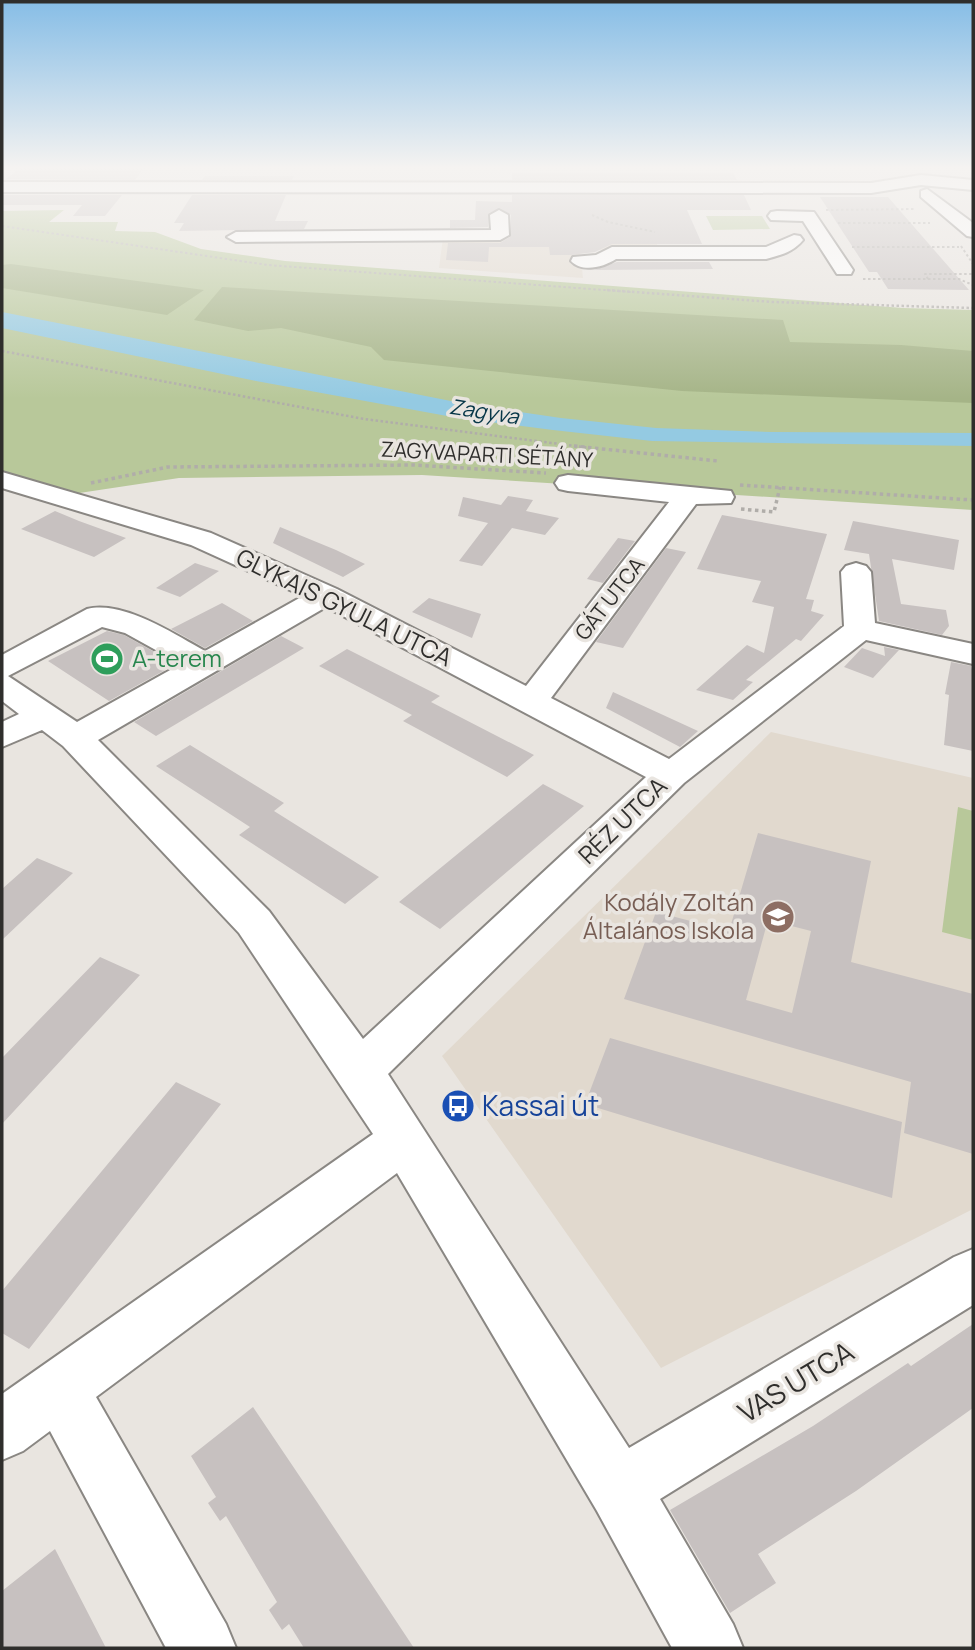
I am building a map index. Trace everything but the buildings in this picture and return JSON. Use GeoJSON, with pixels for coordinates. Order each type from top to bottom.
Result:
{"type":"FeatureCollection","features":[{"type":"Feature","properties":{"kind":"street"},"geometry":{"type":"LineString","coordinates":[[595,264],[612,253],[766,253],[786,245]]}},
{"type":"Feature","properties":{"kind":"street"},"geometry":{"type":"LineString","coordinates":[[828,245],[850,275]]}},
{"type":"Feature","properties":{"kind":"street"},"geometry":{"type":"LineString","coordinates":[[558,478],[688,496],[730,491]]}},
{"type":"Feature","properties":{"kind":"street","name":"GLYKAIS GYULA UTCA"},"geometry":{"type":"LineString","coordinates":[[2,480],[201,539],[326,595],[671,775]]}},
{"type":"Feature","properties":{"kind":"street","name":"GÁT UTCA"},"geometry":{"type":"LineString","coordinates":[[531,702],[688,496]]}},
{"type":"Feature","properties":{"kind":"street"},"geometry":{"type":"LineString","coordinates":[[856,572],[860,629],[973,654]]}},
{"type":"Feature","properties":{"kind":"street"},"geometry":{"type":"LineString","coordinates":[[76,738],[326,595]]}},
{"type":"Feature","properties":{"kind":"street"},"geometry":{"type":"LineString","coordinates":[[2,668],[99,616],[136,626],[207,665]]}},
{"type":"Feature","properties":{"kind":"street","name":"RÉZ UTCA"},"geometry":{"type":"LineString","coordinates":[[360,1071],[671,775],[860,629]]}},
{"type":"Feature","properties":{"kind":"street"},"geometry":{"type":"LineString","coordinates":[[2,685],[76,738],[254,922],[360,1071],[404,1140],[619,1489],[709,1648]]}},
{"type":"Feature","properties":{"kind":"street"},"geometry":{"type":"LineString","coordinates":[[2,736],[44,715]]}},
{"type":"Feature","properties":{"kind":"street"},"geometry":{"type":"LineString","coordinates":[[2,1430],[404,1140]]}},
{"type":"Feature","properties":{"kind":"street","name":"VAS UTCA"},"geometry":{"type":"LineString","coordinates":[[619,1489],[973,1275]]}},
{"type":"Feature","properties":{"kind":"street"},"geometry":{"type":"LineString","coordinates":[[60,1390],[202,1648]]}},
{"type":"Feature","properties":{"kind":"path"},"geometry":{"type":"LineString","coordinates":[[132,245],[268,265],[534,285],[773,302],[973,308]]}},
{"type":"Feature","properties":{"kind":"path"},"geometry":{"type":"LineString","coordinates":[[863,245],[973,247]]}},
{"type":"Feature","properties":{"kind":"path"},"geometry":{"type":"LineString","coordinates":[[919,271],[925,274],[973,274]]}},
{"type":"Feature","properties":{"kind":"path"},"geometry":{"type":"LineString","coordinates":[[925,274],[928,279]]}},
{"type":"Feature","properties":{"kind":"path"},"geometry":{"type":"LineString","coordinates":[[953,274],[957,279]]}},
{"type":"Feature","properties":{"kind":"path"},"geometry":{"type":"LineString","coordinates":[[850,275],[957,279],[973,285]]}},
{"type":"Feature","properties":{"kind":"path"},"geometry":{"type":"LineString","coordinates":[[532,289],[534,285]]}},
{"type":"Feature","properties":{"kind":"path"},"geometry":{"type":"LineString","coordinates":[[2,351],[364,419],[550,444],[719,461]]}},
{"type":"Feature","properties":{"kind":"path","name":"ZAGYVAPARTI SÉTÁNY"},"geometry":{"type":"LineString","coordinates":[[91,483],[168,467],[413,465],[558,478]]}},
{"type":"Feature","properties":{"kind":"path"},"geometry":{"type":"LineString","coordinates":[[730,491],[973,500]]}},
{"type":"Feature","properties":{"kind":"shaded area"},"geometry":{"type":"Polygon","coordinates":[[[442,245],[657,245],[659,250],[580,250],[583,278],[439,268],[442,245]]]}},
{"type":"Feature","properties":{"kind":"shaded area","name":"Kodály Zoltán Általános Iskola"},"geometry":{"type":"Polygon","coordinates":[[[771,732],[973,778],[973,1209],[661,1368],[442,1056],[771,732]]]}},
{"type":"Feature","properties":{"kind":"green space"},"geometry":{"type":"Polygon","coordinates":[[[2,245],[190,245],[201,249],[285,261],[903,308],[973,310],[973,510],[422,475],[179,478],[66,495],[2,482],[2,245]]]}},
{"type":"Feature","properties":{"kind":"green space"},"geometry":{"type":"Polygon","coordinates":[[[2,265],[204,290],[167,315],[2,288],[2,265]]]}},
{"type":"Feature","properties":{"kind":"green space"},"geometry":{"type":"Polygon","coordinates":[[[222,287],[783,320],[790,342],[901,345],[973,351],[973,403],[682,391],[384,360],[371,347],[281,328],[248,331],[194,320],[222,287]]]}},
{"type":"Feature","properties":{"kind":"green space"},"geometry":{"type":"Polygon","coordinates":[[[958,807],[973,811],[973,940],[942,932],[958,807]]]}},
{"type":"Feature","properties":{"kind":"water","name":"Zagyva"},"geometry":{"type":"Polygon","coordinates":[[[2,312],[471,405],[561,418],[656,428],[772,432],[973,433],[973,446],[652,441],[458,418],[256,381],[2,328],[2,312]]]}},
{"type":"Feature","properties":{"kind":"place","name":"A-terem"},"geometry":{"type":"Point","coordinates":[107,659]}},
{"type":"Feature","properties":{"kind":"place","name":"Kodály Zoltán Általános Iskola"},"geometry":{"type":"Point","coordinates":[778,917]}},
{"type":"Feature","properties":{"kind":"place","name":"Kassai út"},"geometry":{"type":"Point","coordinates":[458,1106]}}]}
